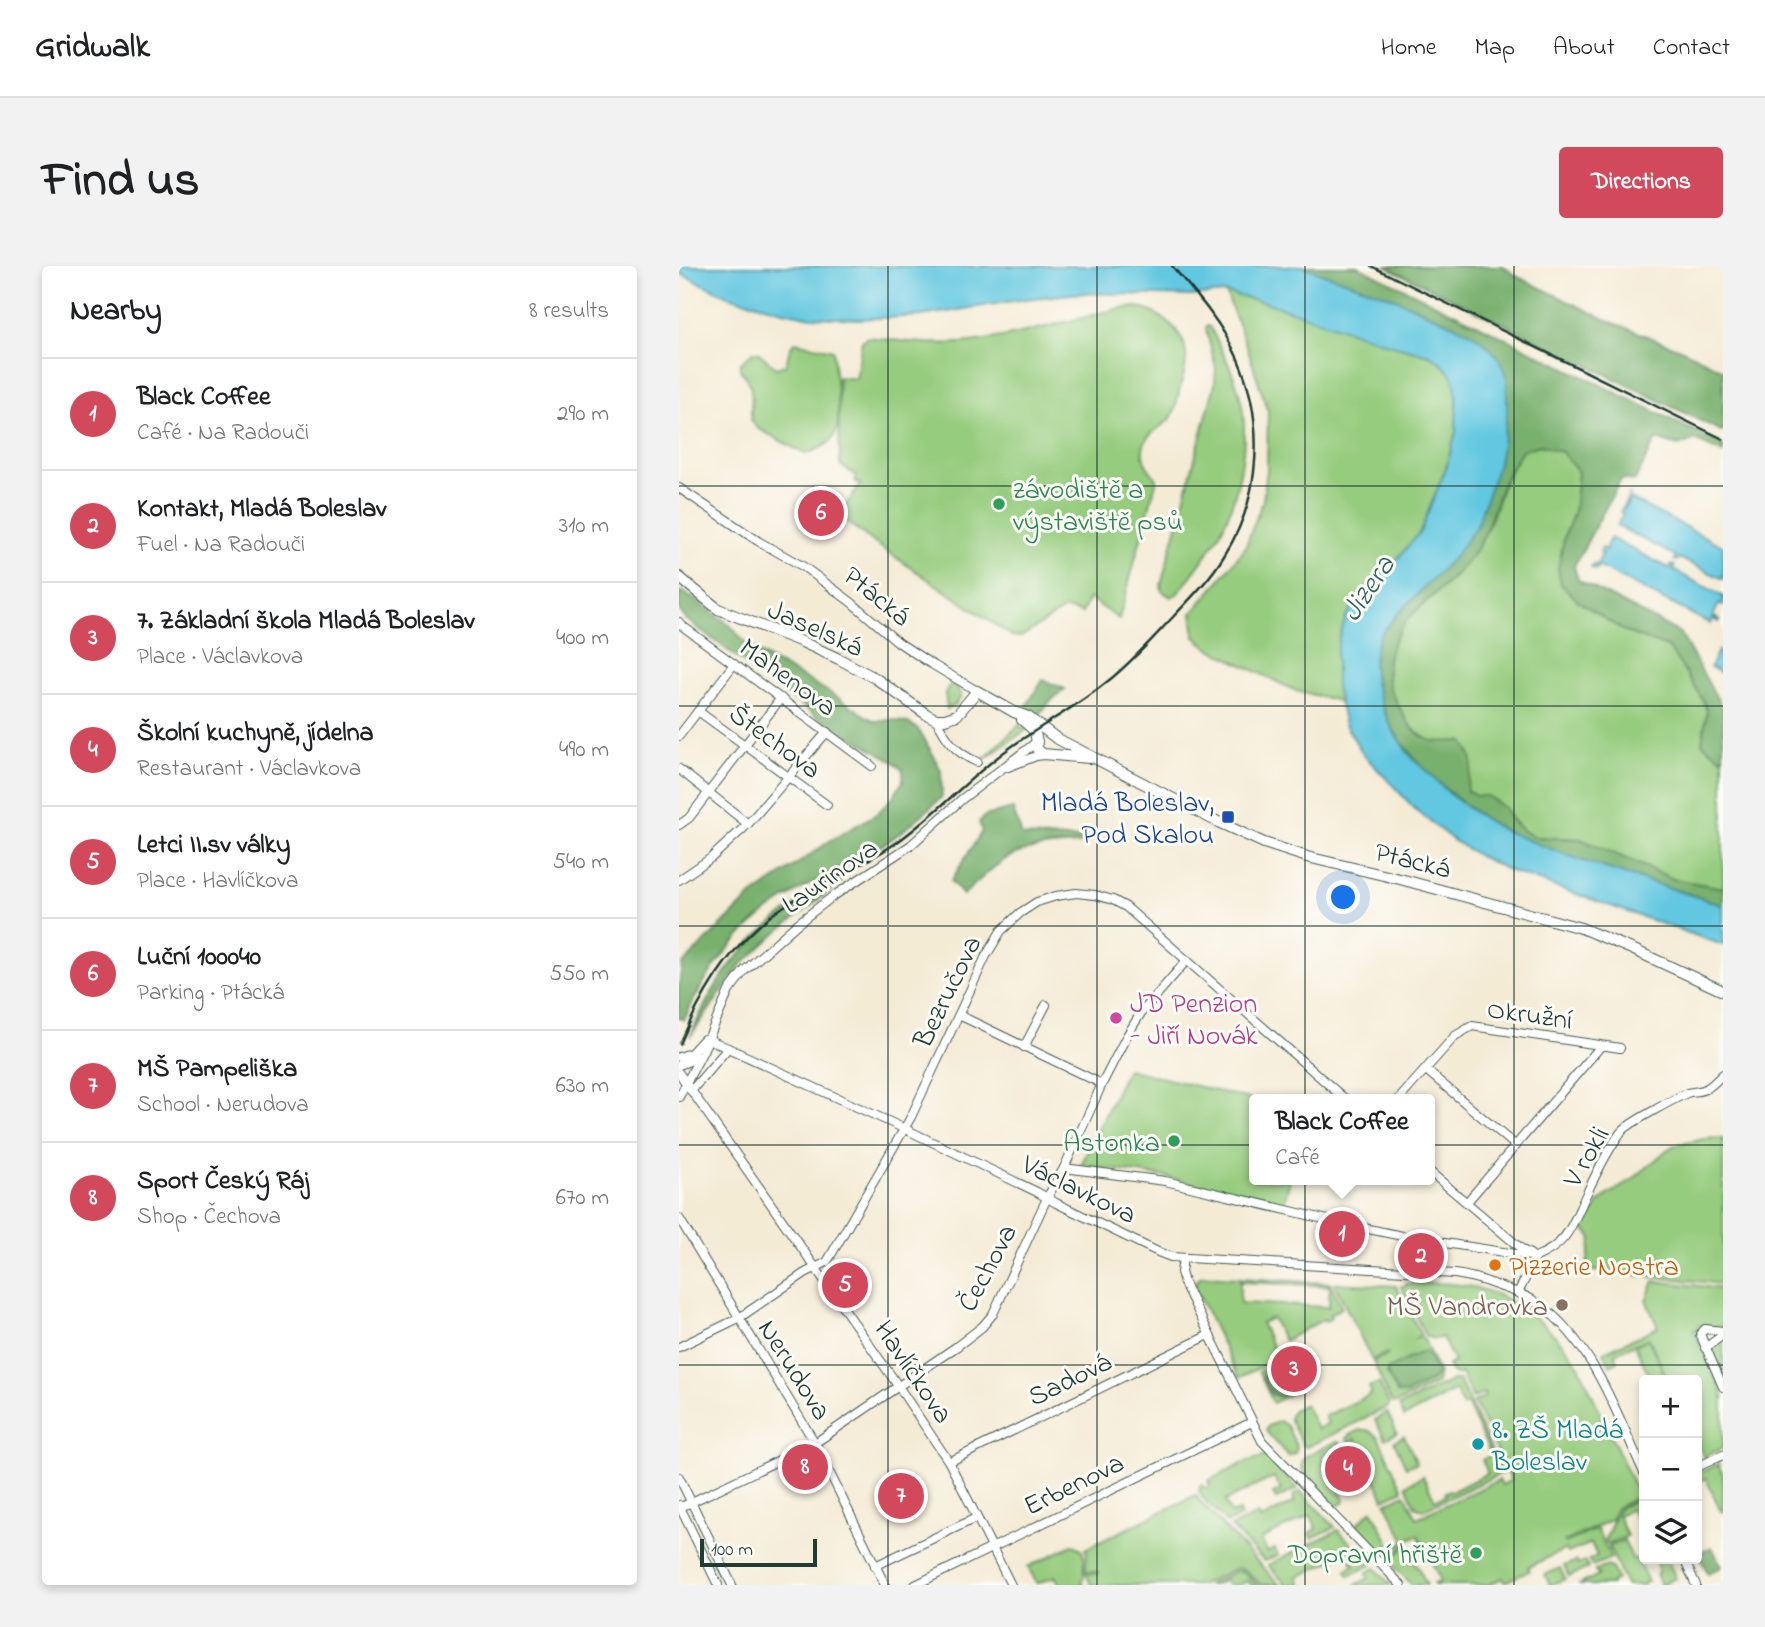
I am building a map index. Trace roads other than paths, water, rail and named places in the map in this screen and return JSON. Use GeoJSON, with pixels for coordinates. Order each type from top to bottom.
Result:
{"type":"FeatureCollection","features":[{"type":"Feature","properties":{"kind":"street","name":"Ptácká"},"geometry":{"type":"LineString","coordinates":[[679,488],[758,541],[804,567],[852,602],[898,642],[928,662],[1014,712],[1028,717],[1056,738],[1216,821],[1264,844],[1297,854],[1581,928],[1723,992]]}},
{"type":"Feature","properties":{"kind":"street","name":"Jaselská"},"geometry":{"type":"LineString","coordinates":[[679,577],[718,609],[802,642],[875,678],[936,719],[953,748],[977,762]]}},
{"type":"Feature","properties":{"kind":"street","name":"Mahenova"},"geometry":{"type":"LineString","coordinates":[[679,622],[872,766]]}},
{"type":"Feature","properties":{"kind":"street"},"geometry":{"type":"LineString","coordinates":[[679,736],[734,664]]}},
{"type":"Feature","properties":{"kind":"street"},"geometry":{"type":"LineString","coordinates":[[936,719],[957,715],[977,691]]}},
{"type":"Feature","properties":{"kind":"street"},"geometry":{"type":"LineString","coordinates":[[679,825],[689,818],[781,698]]}},
{"type":"Feature","properties":{"kind":"street","name":"Štechova"},"geometry":{"type":"LineString","coordinates":[[698,711],[827,806]]}},
{"type":"Feature","properties":{"kind":"street","name":"Ptácká"},"geometry":{"type":"LineString","coordinates":[[1014,712],[1034,731],[1038,741]]}},
{"type":"Feature","properties":{"kind":"street"},"geometry":{"type":"LineString","coordinates":[[679,880],[711,858],[748,824],[827,732]]}},
{"type":"Feature","properties":{"kind":"street"},"geometry":{"type":"LineString","coordinates":[[1044,737],[1056,738],[1060,746],[1049,755],[1037,749],[1038,741],[1044,737]]}},
{"type":"Feature","properties":{"kind":"street","name":"Laurinova"},"geometry":{"type":"LineString","coordinates":[[685,1085],[729,991],[744,971],[832,897],[911,845],[962,799],[1038,741]]}},
{"type":"Feature","properties":{"kind":"street","name":"Ptácká"},"geometry":{"type":"LineString","coordinates":[[1049,755],[1098,759]]}},
{"type":"Feature","properties":{"kind":"street","name":"Laurinova"},"geometry":{"type":"LineString","coordinates":[[1002,769],[1036,756],[1049,755]]}},
{"type":"Feature","properties":{"kind":"street"},"geometry":{"type":"LineString","coordinates":[[679,769],[748,824]]}},
{"type":"Feature","properties":{"kind":"street","name":"Bezručova"},"geometry":{"type":"LineString","coordinates":[[679,1347],[739,1318],[814,1268],[823,1265],[831,1256],[911,1117],[986,956],[1001,931],[1020,912],[1037,902],[1076,893],[1113,900],[1139,917],[1339,1094]]}},
{"type":"Feature","properties":{"kind":"street","name":"Čechova"},"geometry":{"type":"LineString","coordinates":[[679,1507],[815,1443],[982,1328],[993,1314],[1126,1037],[1141,1013],[1187,960]]}},
{"type":"Feature","properties":{"kind":"street"},"geometry":{"type":"LineString","coordinates":[[1024,1047],[1046,1005]]}},
{"type":"Feature","properties":{"kind":"street"},"geometry":{"type":"LineString","coordinates":[[959,1015],[1102,1084]]}},
{"type":"Feature","properties":{"kind":"street","name":"Okružní"},"geometry":{"type":"LineString","coordinates":[[1404,1094],[1455,1036],[1472,1026],[1620,1048]]}},
{"type":"Feature","properties":{"kind":"street"},"geometry":{"type":"LineString","coordinates":[[681,1056],[691,1053],[701,1044],[712,1028]]}},
{"type":"Feature","properties":{"kind":"street","name":"Václavkova"},"geometry":{"type":"LineString","coordinates":[[708,1039],[903,1128],[1171,1257],[1455,1274],[1480,1279],[1518,1293],[1538,1303],[1579,1345],[1602,1383],[1639,1462]]}},
{"type":"Feature","properties":{"kind":"street","name":"Okružní"},"geometry":{"type":"LineString","coordinates":[[1467,1202],[1601,1046]]}},
{"type":"Feature","properties":{"kind":"street"},"geometry":{"type":"LineString","coordinates":[[679,1097],[685,1085],[728,1048]]}},
{"type":"Feature","properties":{"kind":"street"},"geometry":{"type":"LineString","coordinates":[[679,1065],[692,1060],[703,1051]]}},
{"type":"Feature","properties":{"kind":"street"},"geometry":{"type":"LineString","coordinates":[[1426,1070],[1516,1146]]}},
{"type":"Feature","properties":{"kind":"street","name":"Havlíčkova"},"geometry":{"type":"LineString","coordinates":[[679,1073],[949,1462],[1011,1585]]}},
{"type":"Feature","properties":{"kind":"street","name":"V rokli"},"geometry":{"type":"LineString","coordinates":[[1536,1257],[1563,1239],[1575,1221],[1609,1151],[1623,1130],[1674,1099],[1691,1091],[1702,1091],[1710,1087],[1723,1074]]}},
{"type":"Feature","properties":{"kind":"street"},"geometry":{"type":"LineString","coordinates":[[1065,1168],[1165,1181],[1387,1233],[1536,1257]]}},
{"type":"Feature","properties":{"kind":"street"},"geometry":{"type":"LineString","coordinates":[[1435,1175],[1524,1251],[1536,1257]]}},
{"type":"Feature","properties":{"kind":"street","name":"Nerudova"},"geometry":{"type":"LineString","coordinates":[[679,1218],[815,1443],[885,1585]]}},
{"type":"Feature","properties":{"kind":"street"},"geometry":{"type":"LineString","coordinates":[[1518,1293],[1536,1257]]}},
{"type":"Feature","properties":{"kind":"street"},"geometry":{"type":"LineString","coordinates":[[1183,1258],[1181,1277],[1262,1441],[1401,1585]]}},
{"type":"Feature","properties":{"kind":"street"},"geometry":{"type":"LineString","coordinates":[[1723,1333],[1703,1330],[1700,1336],[1723,1387]]}},
{"type":"Feature","properties":{"kind":"street"},"geometry":{"type":"LineString","coordinates":[[1706,1348],[1723,1333]]}},
{"type":"Feature","properties":{"kind":"street","name":"Sadová"},"geometry":{"type":"LineString","coordinates":[[949,1462],[1209,1335]]}},
{"type":"Feature","properties":{"kind":"street","name":"Erbenova"},"geometry":{"type":"LineString","coordinates":[[915,1585],[1252,1422]]}},
{"type":"Feature","properties":{"kind":"street"},"geometry":{"type":"LineString","coordinates":[[1702,1465],[1723,1455]]}},
{"type":"Feature","properties":{"kind":"street"},"geometry":{"type":"LineString","coordinates":[[679,1477],[730,1581],[717,1583],[679,1507]]}},
{"type":"Feature","properties":{"kind":"street"},"geometry":{"type":"LineString","coordinates":[[875,1566],[976,1518]]}},
{"type":"Feature","properties":{"kind":"street"},"geometry":{"type":"LineString","coordinates":[[1686,1564],[1696,1585]]}},
{"type":"Feature","properties":{"kind":"water","name":"Jizera"},"geometry":{"type":"Polygon","coordinates":[[[679,266],[1301,266],[1389,296],[1467,331],[1484,342],[1499,358],[1507,377],[1507,415],[1499,462],[1477,525],[1455,556],[1380,635],[1373,664],[1375,683],[1384,712],[1408,753],[1452,796],[1501,829],[1583,861],[1723,905],[1723,945],[1510,871],[1479,856],[1454,841],[1416,810],[1363,754],[1345,724],[1336,685],[1336,655],[1346,617],[1360,594],[1394,563],[1420,532],[1446,468],[1456,432],[1455,384],[1451,374],[1430,355],[1385,343],[1265,302],[1226,293],[1191,296],[1081,293],[922,316],[860,319],[812,317],[728,296],[679,273],[679,266]]]}},
{"type":"Feature","properties":{"kind":"water"},"geometry":{"type":"Polygon","coordinates":[[[1630,494],[1624,510],[1631,499],[1723,546],[1723,579],[1679,558],[1674,560],[1676,556],[1617,526],[1623,514],[1620,512],[1630,494]]]}},
{"type":"Feature","properties":{"kind":"water"},"geometry":{"type":"Polygon","coordinates":[[[1610,538],[1669,568],[1675,566],[1673,570],[1723,596],[1723,606],[1719,604],[1713,616],[1720,620],[1719,622],[1713,619],[1711,624],[1598,566],[1596,570],[1591,568],[1593,564],[1597,565],[1602,554],[1600,552],[1602,548],[1605,550],[1610,538]]]}},
{"type":"Feature","properties":{"kind":"water"},"geometry":{"type":"Polygon","coordinates":[[[1718,651],[1723,654],[1723,674],[1710,667],[1718,651]]]}},
{"type":"Feature","properties":{"kind":"railway"},"geometry":{"type":"LineString","coordinates":[[680,1044],[712,981],[725,962],[756,928],[794,900],[896,843],[996,758],[1108,681],[1134,658],[1193,595],[1224,556],[1237,533],[1252,484],[1255,458],[1252,406],[1246,381],[1231,344],[1208,309],[1172,266]]}},
{"type":"Feature","properties":{"kind":"railway"},"geometry":{"type":"LineString","coordinates":[[1371,266],[1723,439]]}},
{"type":"Feature","properties":{"kind":"place","name":"závodiště a výstaviště psů"},"geometry":{"type":"Point","coordinates":[999,504]}},
{"type":"Feature","properties":{"kind":"place","name":"Luční 100040"},"geometry":{"type":"Point","coordinates":[821,513]}},
{"type":"Feature","properties":{"kind":"place","name":"Mladá Boleslav, Pod Skalou"},"geometry":{"type":"Point","coordinates":[1228,817]}},
{"type":"Feature","properties":{"kind":"place","name":"JD Penzion - Jiří Novák"},"geometry":{"type":"Point","coordinates":[1116,1018]}},
{"type":"Feature","properties":{"kind":"place","name":"Astonka"},"geometry":{"type":"Point","coordinates":[1174,1141]}},
{"type":"Feature","properties":{"kind":"place","name":"Black Coffee"},"geometry":{"type":"Point","coordinates":[1342,1234]}},
{"type":"Feature","properties":{"kind":"place","name":"Kontakt, Mladá Boleslav"},"geometry":{"type":"Point","coordinates":[1421,1256]}},
{"type":"Feature","properties":{"kind":"place","name":"Pizzerie Nostra"},"geometry":{"type":"Point","coordinates":[1495,1265]}},
{"type":"Feature","properties":{"kind":"place","name":"Letci II.sv války"},"geometry":{"type":"Point","coordinates":[845,1285]}},
{"type":"Feature","properties":{"kind":"place","name":"MŠ Vandrovka"},"geometry":{"type":"Point","coordinates":[1562,1305]}},
{"type":"Feature","properties":{"kind":"place","name":"7. Základní škola Mladá Boleslav"},"geometry":{"type":"Point","coordinates":[1294,1369]}},
{"type":"Feature","properties":{"kind":"place","name":"8. ZŠ Mladá Boleslav"},"geometry":{"type":"Point","coordinates":[1478,1444]}},
{"type":"Feature","properties":{"kind":"place","name":"Sport Český Ráj"},"geometry":{"type":"Point","coordinates":[805,1467]}},
{"type":"Feature","properties":{"kind":"place","name":"Školní kuchyně, jídelna"},"geometry":{"type":"Point","coordinates":[1348,1469]}},
{"type":"Feature","properties":{"kind":"place","name":"MŠ Pampeliška"},"geometry":{"type":"Point","coordinates":[901,1496]}},
{"type":"Feature","properties":{"kind":"place","name":"Dopravní hřiště"},"geometry":{"type":"Point","coordinates":[1476,1553]}}]}
